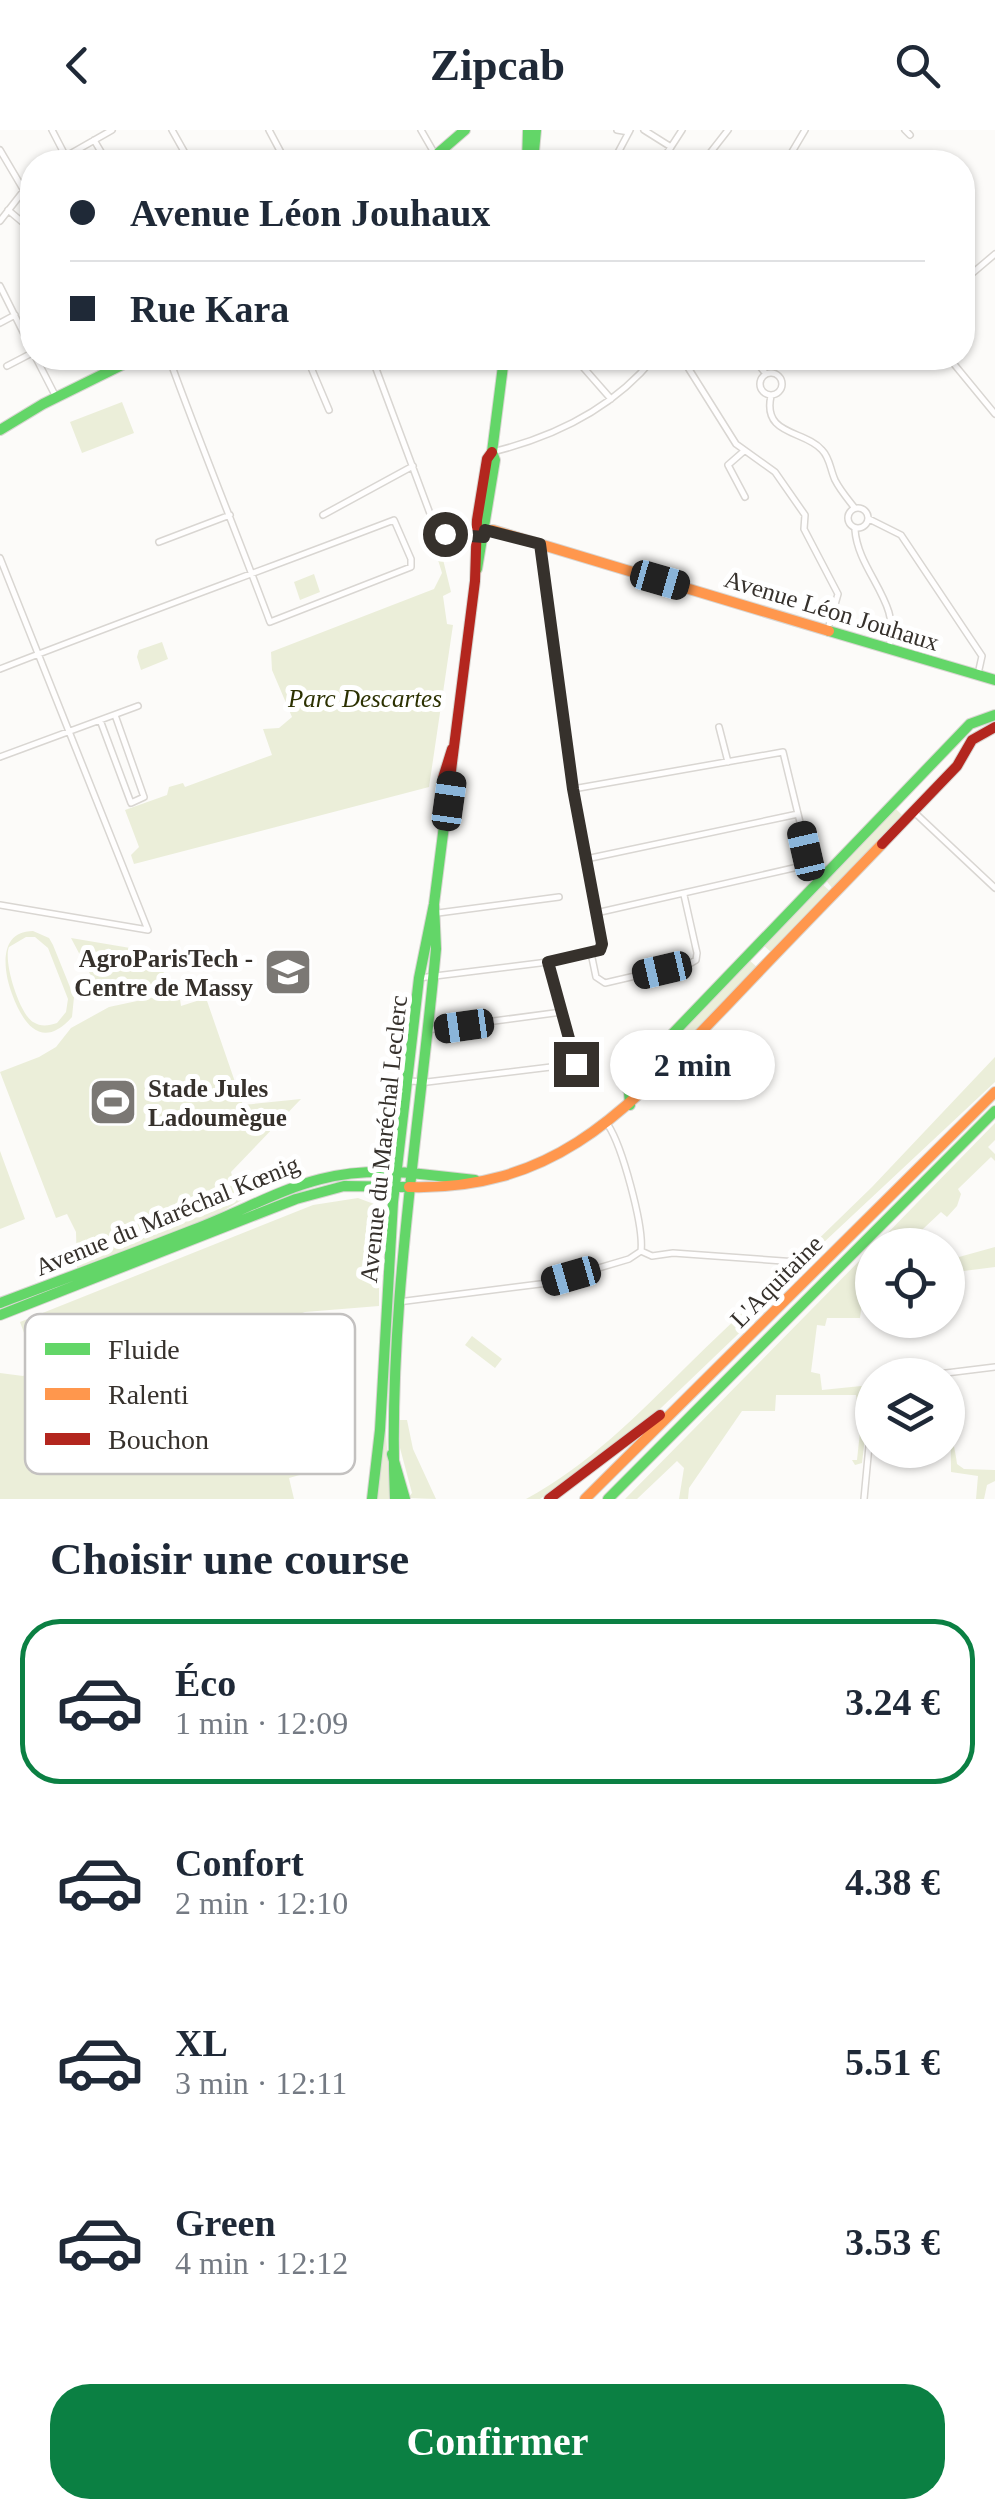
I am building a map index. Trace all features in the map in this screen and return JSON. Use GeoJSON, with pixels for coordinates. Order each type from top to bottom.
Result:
{"type":"FeatureCollection","features":[{"type":"Feature","properties":{"kind":"main road"},"geometry":{"type":"LineString","coordinates":[[442,150],[465,130]]}},
{"type":"Feature","properties":{"kind":"main road"},"geometry":{"type":"LineString","coordinates":[[0,430],[111,370]]}},
{"type":"Feature","properties":{"kind":"main road"},"geometry":{"type":"LineString","coordinates":[[480,533],[494,463],[502,370]]}},
{"type":"Feature","properties":{"kind":"main road"},"geometry":{"type":"LineString","coordinates":[[480,533],[487,459],[492,452]]}},
{"type":"Feature","properties":{"kind":"main road","name":"Avenue Léon Jouhaux"},"geometry":{"type":"LineString","coordinates":[[480,533],[540,544],[995,680]]}},
{"type":"Feature","properties":{"kind":"main road","name":"Avenue du Maréchal Leclerc"},"geometry":{"type":"LineString","coordinates":[[372,1499],[394,1186],[407,1080],[436,909],[444,780],[452,749],[480,533]]}},
{"type":"Feature","properties":{"kind":"main road"},"geometry":{"type":"LineString","coordinates":[[635,1091],[624,1074],[629,1066],[656,1050],[970,724],[995,716]]}},
{"type":"Feature","properties":{"kind":"main road"},"geometry":{"type":"LineString","coordinates":[[490,1181],[535,1168],[608,1125],[630,1105],[635,1091],[768,963],[957,766],[972,740],[995,727]]}},
{"type":"Feature","properties":{"kind":"main road"},"geometry":{"type":"LineString","coordinates":[[899,799],[901,812],[913,811]]}},
{"type":"Feature","properties":{"kind":"main road"},"geometry":{"type":"LineString","coordinates":[[754,949],[764,948],[768,963]]}},
{"type":"Feature","properties":{"kind":"main road","name":"Avenue du Maréchal Leclerc"},"geometry":{"type":"LineString","coordinates":[[394,1499],[390,1382],[426,1030],[425,978]]}},
{"type":"Feature","properties":{"kind":"main road","name":"L'Aquitaine"},"geometry":{"type":"LineString","coordinates":[[585,1499],[995,1092]]}},
{"type":"Feature","properties":{"kind":"main road","name":"L'Aquitaine"},"geometry":{"type":"LineString","coordinates":[[608,1499],[995,1111]]}},
{"type":"Feature","properties":{"kind":"main road","name":"Avenue du Maréchal Kœnig"},"geometry":{"type":"LineString","coordinates":[[0,1303],[205,1225],[307,1178],[351,1170],[490,1181]]}},
{"type":"Feature","properties":{"kind":"main road","name":"Avenue du Maréchal Kœnig"},"geometry":{"type":"LineString","coordinates":[[0,1315],[296,1199],[344,1186],[409,1188],[490,1181]]}},
{"type":"Feature","properties":{"kind":"main road"},"geometry":{"type":"LineString","coordinates":[[549,1499],[666,1409],[682,1402]]}},
{"type":"Feature","properties":{"kind":"main road"},"geometry":{"type":"LineString","coordinates":[[392,1454],[405,1499]]}},
{"type":"Feature","properties":{"kind":"street"},"geometry":{"type":"LineString","coordinates":[[76,150],[112,130]]}},
{"type":"Feature","properties":{"kind":"street"},"geometry":{"type":"LineString","coordinates":[[617,130],[630,131]]}},
{"type":"Feature","properties":{"kind":"street"},"geometry":{"type":"LineString","coordinates":[[644,130],[671,147]]}},
{"type":"Feature","properties":{"kind":"street"},"geometry":{"type":"LineString","coordinates":[[669,150],[682,130]]}},
{"type":"Feature","properties":{"kind":"street"},"geometry":{"type":"LineString","coordinates":[[94,140],[100,150]]}},
{"type":"Feature","properties":{"kind":"street"},"geometry":{"type":"LineString","coordinates":[[0,150],[20,184]]}},
{"type":"Feature","properties":{"kind":"street"},"geometry":{"type":"LineString","coordinates":[[0,220],[20,193]]}},
{"type":"Feature","properties":{"kind":"street"},"geometry":{"type":"LineString","coordinates":[[8,210],[20,220]]}},
{"type":"Feature","properties":{"kind":"street"},"geometry":{"type":"LineString","coordinates":[[975,271],[995,254]]}},
{"type":"Feature","properties":{"kind":"street"},"geometry":{"type":"LineString","coordinates":[[0,286],[20,326]]}},
{"type":"Feature","properties":{"kind":"street"},"geometry":{"type":"LineString","coordinates":[[0,323],[15,315]]}},
{"type":"Feature","properties":{"kind":"street"},"geometry":{"type":"LineString","coordinates":[[7,366],[20,360]]}},
{"type":"Feature","properties":{"kind":"street"},"geometry":{"type":"LineString","coordinates":[[42,370],[56,397]]}},
{"type":"Feature","properties":{"kind":"street"},"geometry":{"type":"LineString","coordinates":[[0,669],[38,654],[252,574],[394,520],[412,560],[411,568],[270,622],[252,574],[230,515],[175,370]]}},
{"type":"Feature","properties":{"kind":"street"},"geometry":{"type":"LineString","coordinates":[[312,370],[330,410]]}},
{"type":"Feature","properties":{"kind":"street"},"geometry":{"type":"LineString","coordinates":[[377,370],[435,527],[445,534],[480,533]]}},
{"type":"Feature","properties":{"kind":"street"},"geometry":{"type":"LineString","coordinates":[[586,370],[611,399]]}},
{"type":"Feature","properties":{"kind":"street"},"geometry":{"type":"LineString","coordinates":[[492,452],[514,448],[561,429],[611,399],[643,370]]}},
{"type":"Feature","properties":{"kind":"street"},"geometry":{"type":"LineString","coordinates":[[690,370],[736,444],[774,472],[805,515],[804,529],[838,594],[828,630]]}},
{"type":"Feature","properties":{"kind":"street"},"geometry":{"type":"LineString","coordinates":[[763,370],[766,374]]}},
{"type":"Feature","properties":{"kind":"street"},"geometry":{"type":"LineString","coordinates":[[959,370],[995,414]]}},
{"type":"Feature","properties":{"kind":"street"},"geometry":{"type":"LineString","coordinates":[[766,374],[761,388],[771,396]]}},
{"type":"Feature","properties":{"kind":"street"},"geometry":{"type":"LineString","coordinates":[[766,374],[778,374],[784,382],[771,396],[771,415],[782,428],[825,452],[834,478],[854,506],[901,535],[982,656],[978,674]]}},
{"type":"Feature","properties":{"kind":"street"},"geometry":{"type":"LineString","coordinates":[[744,451],[728,465],[745,497]]}},
{"type":"Feature","properties":{"kind":"street"},"geometry":{"type":"LineString","coordinates":[[322,514],[413,466]]}},
{"type":"Feature","properties":{"kind":"street"},"geometry":{"type":"LineString","coordinates":[[854,506],[847,516],[855,530],[855,543],[892,621],[888,648]]}},
{"type":"Feature","properties":{"kind":"street"},"geometry":{"type":"LineString","coordinates":[[160,542],[230,515]]}},
{"type":"Feature","properties":{"kind":"street"},"geometry":{"type":"LineString","coordinates":[[855,530],[865,526],[870,518]]}},
{"type":"Feature","properties":{"kind":"street"},"geometry":{"type":"LineString","coordinates":[[425,978],[548,962],[600,950],[573,789],[540,544]]}},
{"type":"Feature","properties":{"kind":"street"},"geometry":{"type":"LineString","coordinates":[[0,558],[148,930],[0,905]]}},
{"type":"Feature","properties":{"kind":"street"},"geometry":{"type":"LineString","coordinates":[[0,757],[138,706]]}},
{"type":"Feature","properties":{"kind":"street"},"geometry":{"type":"LineString","coordinates":[[100,720],[131,803],[144,797],[114,715]]}},
{"type":"Feature","properties":{"kind":"street"},"geometry":{"type":"LineString","coordinates":[[719,726],[728,762]]}},
{"type":"Feature","properties":{"kind":"street"},"geometry":{"type":"LineString","coordinates":[[573,789],[783,752],[807,856],[798,867],[596,914]]}},
{"type":"Feature","properties":{"kind":"street"},"geometry":{"type":"LineString","coordinates":[[913,811],[995,888]]}},
{"type":"Feature","properties":{"kind":"street"},"geometry":{"type":"LineString","coordinates":[[585,860],[798,814]]}},
{"type":"Feature","properties":{"kind":"street"},"geometry":{"type":"LineString","coordinates":[[591,953],[596,977],[606,983],[691,964],[697,953],[684,894]]}},
{"type":"Feature","properties":{"kind":"street"},"geometry":{"type":"LineString","coordinates":[[436,909],[559,897]]}},
{"type":"Feature","properties":{"kind":"street"},"geometry":{"type":"LineString","coordinates":[[548,962],[576,1064]]}},
{"type":"Feature","properties":{"kind":"street"},"geometry":{"type":"LineString","coordinates":[[426,1030],[562,1012]]}},
{"type":"Feature","properties":{"kind":"street"},"geometry":{"type":"LineString","coordinates":[[407,1080],[421,1082],[600,1062]]}},
{"type":"Feature","properties":{"kind":"street"},"geometry":{"type":"LineString","coordinates":[[608,1125],[620,1152],[641,1233],[641,1251]]}},
{"type":"Feature","properties":{"kind":"street"},"geometry":{"type":"LineString","coordinates":[[641,1251],[652,1256],[673,1253],[797,1262]]}},
{"type":"Feature","properties":{"kind":"street"},"geometry":{"type":"LineString","coordinates":[[398,1302],[548,1283],[628,1259],[641,1251]]}},
{"type":"Feature","properties":{"kind":"street"},"geometry":{"type":"LineString","coordinates":[[965,1371],[995,1368]]}},
{"type":"Feature","properties":{"kind":"street"},"geometry":{"type":"LineString","coordinates":[[864,1499],[867,1468]]}},
{"type":"Feature","properties":{"kind":"green space"},"geometry":{"type":"Polygon","coordinates":[[[122,402],[134,433],[82,453],[70,422],[122,402]]]}},
{"type":"Feature","properties":{"kind":"green space","name":"Parc Descartes"},"geometry":{"type":"Polygon","coordinates":[[[438,539],[451,592],[443,596],[447,624],[453,625],[429,787],[134,864],[131,855],[139,847],[125,810],[167,795],[169,787],[183,783],[185,787],[272,755],[263,729],[279,728],[292,717],[272,670],[271,652],[434,589],[442,573],[432,540],[438,539]]]}},
{"type":"Feature","properties":{"kind":"green space"},"geometry":{"type":"Polygon","coordinates":[[[314,574],[320,592],[300,600],[294,582],[314,574]]]}},
{"type":"Feature","properties":{"kind":"green space"},"geometry":{"type":"Polygon","coordinates":[[[162,642],[168,659],[141,670],[139,650],[162,642]]]}},
{"type":"Feature","properties":{"kind":"green space"},"geometry":{"type":"Polygon","coordinates":[[[894,807],[903,816],[832,888],[825,879],[894,807]]]}},
{"type":"Feature","properties":{"kind":"green space"},"geometry":{"type":"Polygon","coordinates":[[[821,883],[831,892],[772,953],[762,944],[821,883]]]}},
{"type":"Feature","properties":{"kind":"green space"},"geometry":{"type":"Polygon","coordinates":[[[33,931],[49,938],[74,997],[72,1017],[52,1032],[35,1030],[28,1023],[9,984],[6,952],[14,937],[33,931]],[[26,937],[9,947],[8,963],[28,1017],[36,1024],[48,1025],[57,1023],[66,1012],[68,999],[48,948],[35,937],[26,937]]]}},
{"type":"Feature","properties":{"kind":"green space"},"geometry":{"type":"Polygon","coordinates":[[[71,938],[154,952],[171,988],[99,991],[71,938]]]}},
{"type":"Feature","properties":{"kind":"green space"},"geometry":{"type":"Polygon","coordinates":[[[748,959],[758,968],[642,1088],[631,1087],[626,1079],[630,1070],[648,1059],[748,959]]]}},
{"type":"Feature","properties":{"kind":"green space","name":"Stade Jules Ladoumègue"},"geometry":{"type":"Polygon","coordinates":[[[179,992],[181,1006],[206,998],[243,1105],[301,1099],[231,1172],[235,1187],[256,1188],[240,1201],[196,1224],[77,1268],[76,1232],[67,1214],[56,1218],[0,1072],[56,1047],[71,1028],[109,1007],[179,992]]]}},
{"type":"Feature","properties":{"kind":"green space"},"geometry":{"type":"Polygon","coordinates":[[[995,1057],[995,1082],[806,1259],[808,1267],[638,1430],[540,1499],[526,1499],[571,1471],[650,1403],[796,1265],[995,1057]]]}},
{"type":"Feature","properties":{"kind":"green space"},"geometry":{"type":"Polygon","coordinates":[[[995,1123],[995,1140],[988,1147],[995,1154],[995,1161],[991,1157],[958,1189],[961,1194],[957,1206],[947,1217],[941,1212],[924,1228],[893,1228],[995,1123]]]}},
{"type":"Feature","properties":{"kind":"green space"},"geometry":{"type":"Polygon","coordinates":[[[0,1151],[25,1219],[0,1229],[0,1151]]]}},
{"type":"Feature","properties":{"kind":"green space"},"geometry":{"type":"Polygon","coordinates":[[[358,1198],[374,1204],[379,1213],[379,1306],[300,1314],[40,1314],[313,1205],[358,1198]]]}},
{"type":"Feature","properties":{"kind":"green space"},"geometry":{"type":"Polygon","coordinates":[[[995,1247],[995,1267],[965,1271],[965,1255],[995,1247]]]}},
{"type":"Feature","properties":{"kind":"green space"},"geometry":{"type":"Polygon","coordinates":[[[855,1265],[855,1318],[827,1318],[825,1326],[817,1325],[811,1372],[820,1374],[822,1390],[855,1387],[855,1395],[776,1395],[775,1411],[742,1411],[689,1488],[688,1499],[679,1499],[684,1468],[677,1461],[637,1499],[625,1499],[855,1265]]]}},
{"type":"Feature","properties":{"kind":"green space"},"geometry":{"type":"Polygon","coordinates":[[[472,1336],[502,1359],[495,1368],[465,1345],[472,1336]]]}},
{"type":"Feature","properties":{"kind":"green space"},"geometry":{"type":"Polygon","coordinates":[[[0,1373],[23,1376],[25,1474],[303,1474],[289,1478],[294,1499],[0,1499],[0,1373]]]}},
{"type":"Feature","properties":{"kind":"green space"},"geometry":{"type":"Polygon","coordinates":[[[400,1420],[407,1420],[413,1449],[436,1499],[408,1498],[412,1493],[400,1448],[400,1420]]]}},
{"type":"Feature","properties":{"kind":"green space"},"geometry":{"type":"Polygon","coordinates":[[[385,1422],[391,1499],[376,1499],[385,1422]]]}},
{"type":"Feature","properties":{"kind":"green space"},"geometry":{"type":"Polygon","coordinates":[[[951,1468],[995,1470],[995,1481],[987,1485],[984,1499],[976,1499],[978,1476],[951,1472],[951,1468]]]}},
{"type":"Feature","properties":{"kind":"traffic: fast"},"geometry":{"type":"LineString","coordinates":[[442,150],[465,130]]}},
{"type":"Feature","properties":{"kind":"traffic: fast"},"geometry":{"type":"LineString","coordinates":[[527,150],[528,130]]}},
{"type":"Feature","properties":{"kind":"traffic: fast"},"geometry":{"type":"LineString","coordinates":[[534,150],[536,130]]}},
{"type":"Feature","properties":{"kind":"traffic: fast"},"geometry":{"type":"LineString","coordinates":[[0,430],[112,370]]}},
{"type":"Feature","properties":{"kind":"traffic: fast"},"geometry":{"type":"LineString","coordinates":[[477,569],[495,460],[492,452],[502,370]]}},
{"type":"Feature","properties":{"kind":"traffic: fast"},"geometry":{"type":"LineString","coordinates":[[829,631],[995,680]]}},
{"type":"Feature","properties":{"kind":"traffic: fast"},"geometry":{"type":"LineString","coordinates":[[630,1105],[623,1080],[629,1066],[656,1051],[970,724],[995,715]]}},
{"type":"Feature","properties":{"kind":"traffic: fast"},"geometry":{"type":"LineString","coordinates":[[372,1499],[380,1430],[393,1202],[419,978],[445,818]]}},
{"type":"Feature","properties":{"kind":"traffic: fast"},"geometry":{"type":"LineString","coordinates":[[395,1499],[400,1292],[436,949],[434,904]]}},
{"type":"Feature","properties":{"kind":"traffic: fast"},"geometry":{"type":"LineString","coordinates":[[608,1499],[995,1111]]}},
{"type":"Feature","properties":{"kind":"traffic: fast"},"geometry":{"type":"LineString","coordinates":[[411,1173],[475,1180]]}},
{"type":"Feature","properties":{"kind":"traffic: fast"},"geometry":{"type":"LineString","coordinates":[[0,1303],[297,1186],[348,1174],[411,1173]]}},
{"type":"Feature","properties":{"kind":"traffic: fast"},"geometry":{"type":"LineString","coordinates":[[0,1315],[296,1199],[344,1186],[409,1187]]}},
{"type":"Feature","properties":{"kind":"traffic: fast"},"geometry":{"type":"LineString","coordinates":[[392,1454],[405,1499]]}},
{"type":"Feature","properties":{"kind":"traffic: slow"},"geometry":{"type":"LineString","coordinates":[[485,531],[493,530],[829,631]]}},
{"type":"Feature","properties":{"kind":"traffic: slow"},"geometry":{"type":"LineString","coordinates":[[409,1187],[462,1184],[509,1174],[551,1157],[589,1134],[659,1075],[882,844]]}},
{"type":"Feature","properties":{"kind":"traffic: slow"},"geometry":{"type":"LineString","coordinates":[[585,1499],[995,1092]]}},
{"type":"Feature","properties":{"kind":"traffic: jam"},"geometry":{"type":"LineString","coordinates":[[445,818],[475,581],[477,520],[487,459],[492,452]]}},
{"type":"Feature","properties":{"kind":"traffic: jam"},"geometry":{"type":"LineString","coordinates":[[882,844],[957,766],[972,740],[995,727]]}},
{"type":"Feature","properties":{"kind":"traffic: jam"},"geometry":{"type":"LineString","coordinates":[[445,808],[443,778],[452,749]]}},
{"type":"Feature","properties":{"kind":"traffic: jam"},"geometry":{"type":"LineString","coordinates":[[549,1499],[660,1415]]}},
{"type":"Feature","properties":{"kind":"place","name":"AgroParisTech - Centre de Massy"},"geometry":{"type":"Point","coordinates":[288,972]}},
{"type":"Feature","properties":{"kind":"place","name":"Stade Jules Ladoumègue"},"geometry":{"type":"Point","coordinates":[113,1102]}},
{"type":"Feature","properties":{"kind":"route"},"geometry":{"type":"LineString","coordinates":[[445,534],[484,537],[485,530],[494,530],[540,544],[538,552],[573,789],[602,944],[600,950],[548,962],[576,1064]]}}]}
